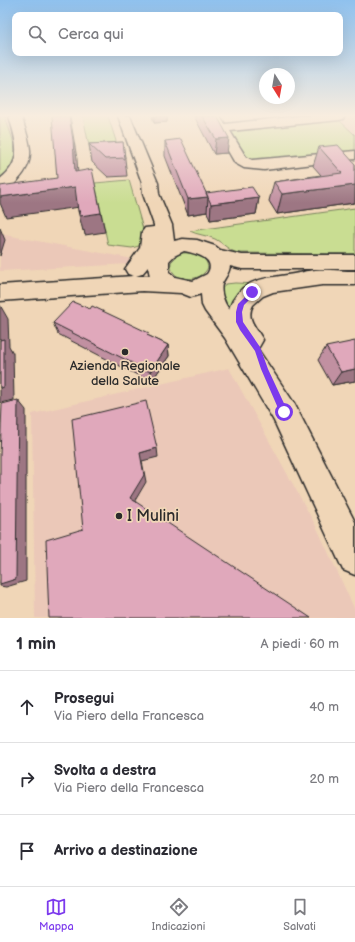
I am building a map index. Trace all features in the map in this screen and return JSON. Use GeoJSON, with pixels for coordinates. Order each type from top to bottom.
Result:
{"type":"FeatureCollection","features":[{"type":"Feature","properties":{"kind":"street"},"geometry":{"type":"LineString","coordinates":[[0,187],[18,172],[23,162],[25,153],[23,145]]}},
{"type":"Feature","properties":{"kind":"street"},"geometry":{"type":"LineString","coordinates":[[134,145],[163,225],[160,275],[191,289],[202,287],[214,280],[355,278]]}},
{"type":"Feature","properties":{"kind":"street"},"geometry":{"type":"LineString","coordinates":[[231,145],[243,163],[255,166],[355,155]]}},
{"type":"Feature","properties":{"kind":"street"},"geometry":{"type":"LineString","coordinates":[[150,189],[162,198],[182,236],[193,245]]}},
{"type":"Feature","properties":{"kind":"street"},"geometry":{"type":"LineString","coordinates":[[135,269],[151,248],[153,241],[143,204],[150,189]]}},
{"type":"Feature","properties":{"kind":"street"},"geometry":{"type":"LineString","coordinates":[[0,279],[135,269],[162,258],[179,246],[193,245],[202,247],[216,256],[242,262],[355,262]]}},
{"type":"Feature","properties":{"kind":"street"},"geometry":{"type":"LineString","coordinates":[[216,256],[220,263],[220,270],[214,280],[213,305],[233,331],[284,412]]}},
{"type":"Feature","properties":{"kind":"street"},"geometry":{"type":"LineString","coordinates":[[322,278],[305,282],[272,284],[252,292],[241,304],[239,312],[240,322],[242,328],[258,349],[284,412],[355,558]]}},
{"type":"Feature","properties":{"kind":"street"},"geometry":{"type":"LineString","coordinates":[[0,293],[142,283],[178,284],[233,331]]}},
{"type":"Feature","properties":{"kind":"shaded area"},"geometry":{"type":"Polygon","coordinates":[[[0,234],[133,260],[130,264],[0,271],[0,234]]]}},
{"type":"Feature","properties":{"kind":"shaded area"},"geometry":{"type":"Polygon","coordinates":[[[229,368],[317,528],[355,610],[355,618],[35,618],[32,414],[229,368]]]}},
{"type":"Feature","properties":{"kind":"green space"},"geometry":{"type":"Polygon","coordinates":[[[0,145],[14,145],[15,157],[12,165],[0,181],[0,145]]]}},
{"type":"Feature","properties":{"kind":"green space"},"geometry":{"type":"Polygon","coordinates":[[[89,145],[117,145],[122,160],[92,161],[89,145]]]}},
{"type":"Feature","properties":{"kind":"green space"},"geometry":{"type":"Polygon","coordinates":[[[238,145],[355,145],[355,151],[249,162],[238,145]]]}},
{"type":"Feature","properties":{"kind":"green space"},"geometry":{"type":"Polygon","coordinates":[[[129,180],[145,236],[142,245],[132,248],[108,245],[95,183],[129,180]]]}},
{"type":"Feature","properties":{"kind":"green space"},"geometry":{"type":"Polygon","coordinates":[[[355,208],[355,254],[238,253],[232,251],[215,239],[190,231],[355,208]]]}},
{"type":"Feature","properties":{"kind":"green space"},"geometry":{"type":"Polygon","coordinates":[[[183,253],[191,253],[202,257],[207,263],[208,267],[205,273],[186,279],[175,274],[171,269],[171,262],[178,255],[183,253]]]}},
{"type":"Feature","properties":{"kind":"green space"},"geometry":{"type":"Polygon","coordinates":[[[226,284],[260,284],[232,316],[221,297],[220,288],[226,284]]]}},
{"type":"Feature","properties":{"kind":"building"},"geometry":{"type":"Polygon","coordinates":[[[54,145],[73,145],[75,172],[92,169],[101,213],[80,216],[75,187],[0,197],[0,186],[57,178],[54,145]]]}},
{"type":"Feature","properties":{"kind":"building"},"geometry":{"type":"Polygon","coordinates":[[[90,145],[123,145],[125,158],[105,159],[90,145]]]}},
{"type":"Feature","properties":{"kind":"building"},"geometry":{"type":"Polygon","coordinates":[[[167,145],[184,145],[208,197],[188,199],[167,145]]]}},
{"type":"Feature","properties":{"kind":"building"},"geometry":{"type":"Polygon","coordinates":[[[338,145],[355,164],[355,185],[282,194],[274,182],[342,173],[319,147],[338,145]]]}},
{"type":"Feature","properties":{"kind":"building"},"geometry":{"type":"Polygon","coordinates":[[[252,187],[259,198],[211,204],[206,193],[252,187]]]}},
{"type":"Feature","properties":{"kind":"building","name":"Azienda Regionale della Salute"},"geometry":{"type":"Polygon","coordinates":[[[73,302],[90,309],[92,306],[149,333],[147,335],[168,345],[150,372],[53,323],[73,302]]]}},
{"type":"Feature","properties":{"kind":"building"},"geometry":{"type":"Polygon","coordinates":[[[4,339],[4,387],[0,388],[0,340],[4,339]]]}},
{"type":"Feature","properties":{"kind":"building"},"geometry":{"type":"Polygon","coordinates":[[[355,341],[355,369],[341,372],[326,347],[355,341]]]}},
{"type":"Feature","properties":{"kind":"building"},"geometry":{"type":"Polygon","coordinates":[[[18,400],[16,579],[0,584],[0,455],[2,404],[18,400]]]}},
{"type":"Feature","properties":{"kind":"building","name":"I Mulini"},"geometry":{"type":"Polygon","coordinates":[[[146,401],[157,448],[140,453],[144,475],[130,498],[311,618],[49,618],[46,540],[83,529],[72,419],[146,401]]]}},
{"type":"Feature","properties":{"kind":"place","name":"Azienda Regionale della Salute"},"geometry":{"type":"Point","coordinates":[125,352]}},
{"type":"Feature","properties":{"kind":"place","name":"I Mulini"},"geometry":{"type":"Point","coordinates":[119,516]}},
{"type":"Feature","properties":{"kind":"route"},"geometry":{"type":"LineString","coordinates":[[252,292],[241,304],[239,312],[240,322],[242,328],[258,349],[284,412]]}}]}
